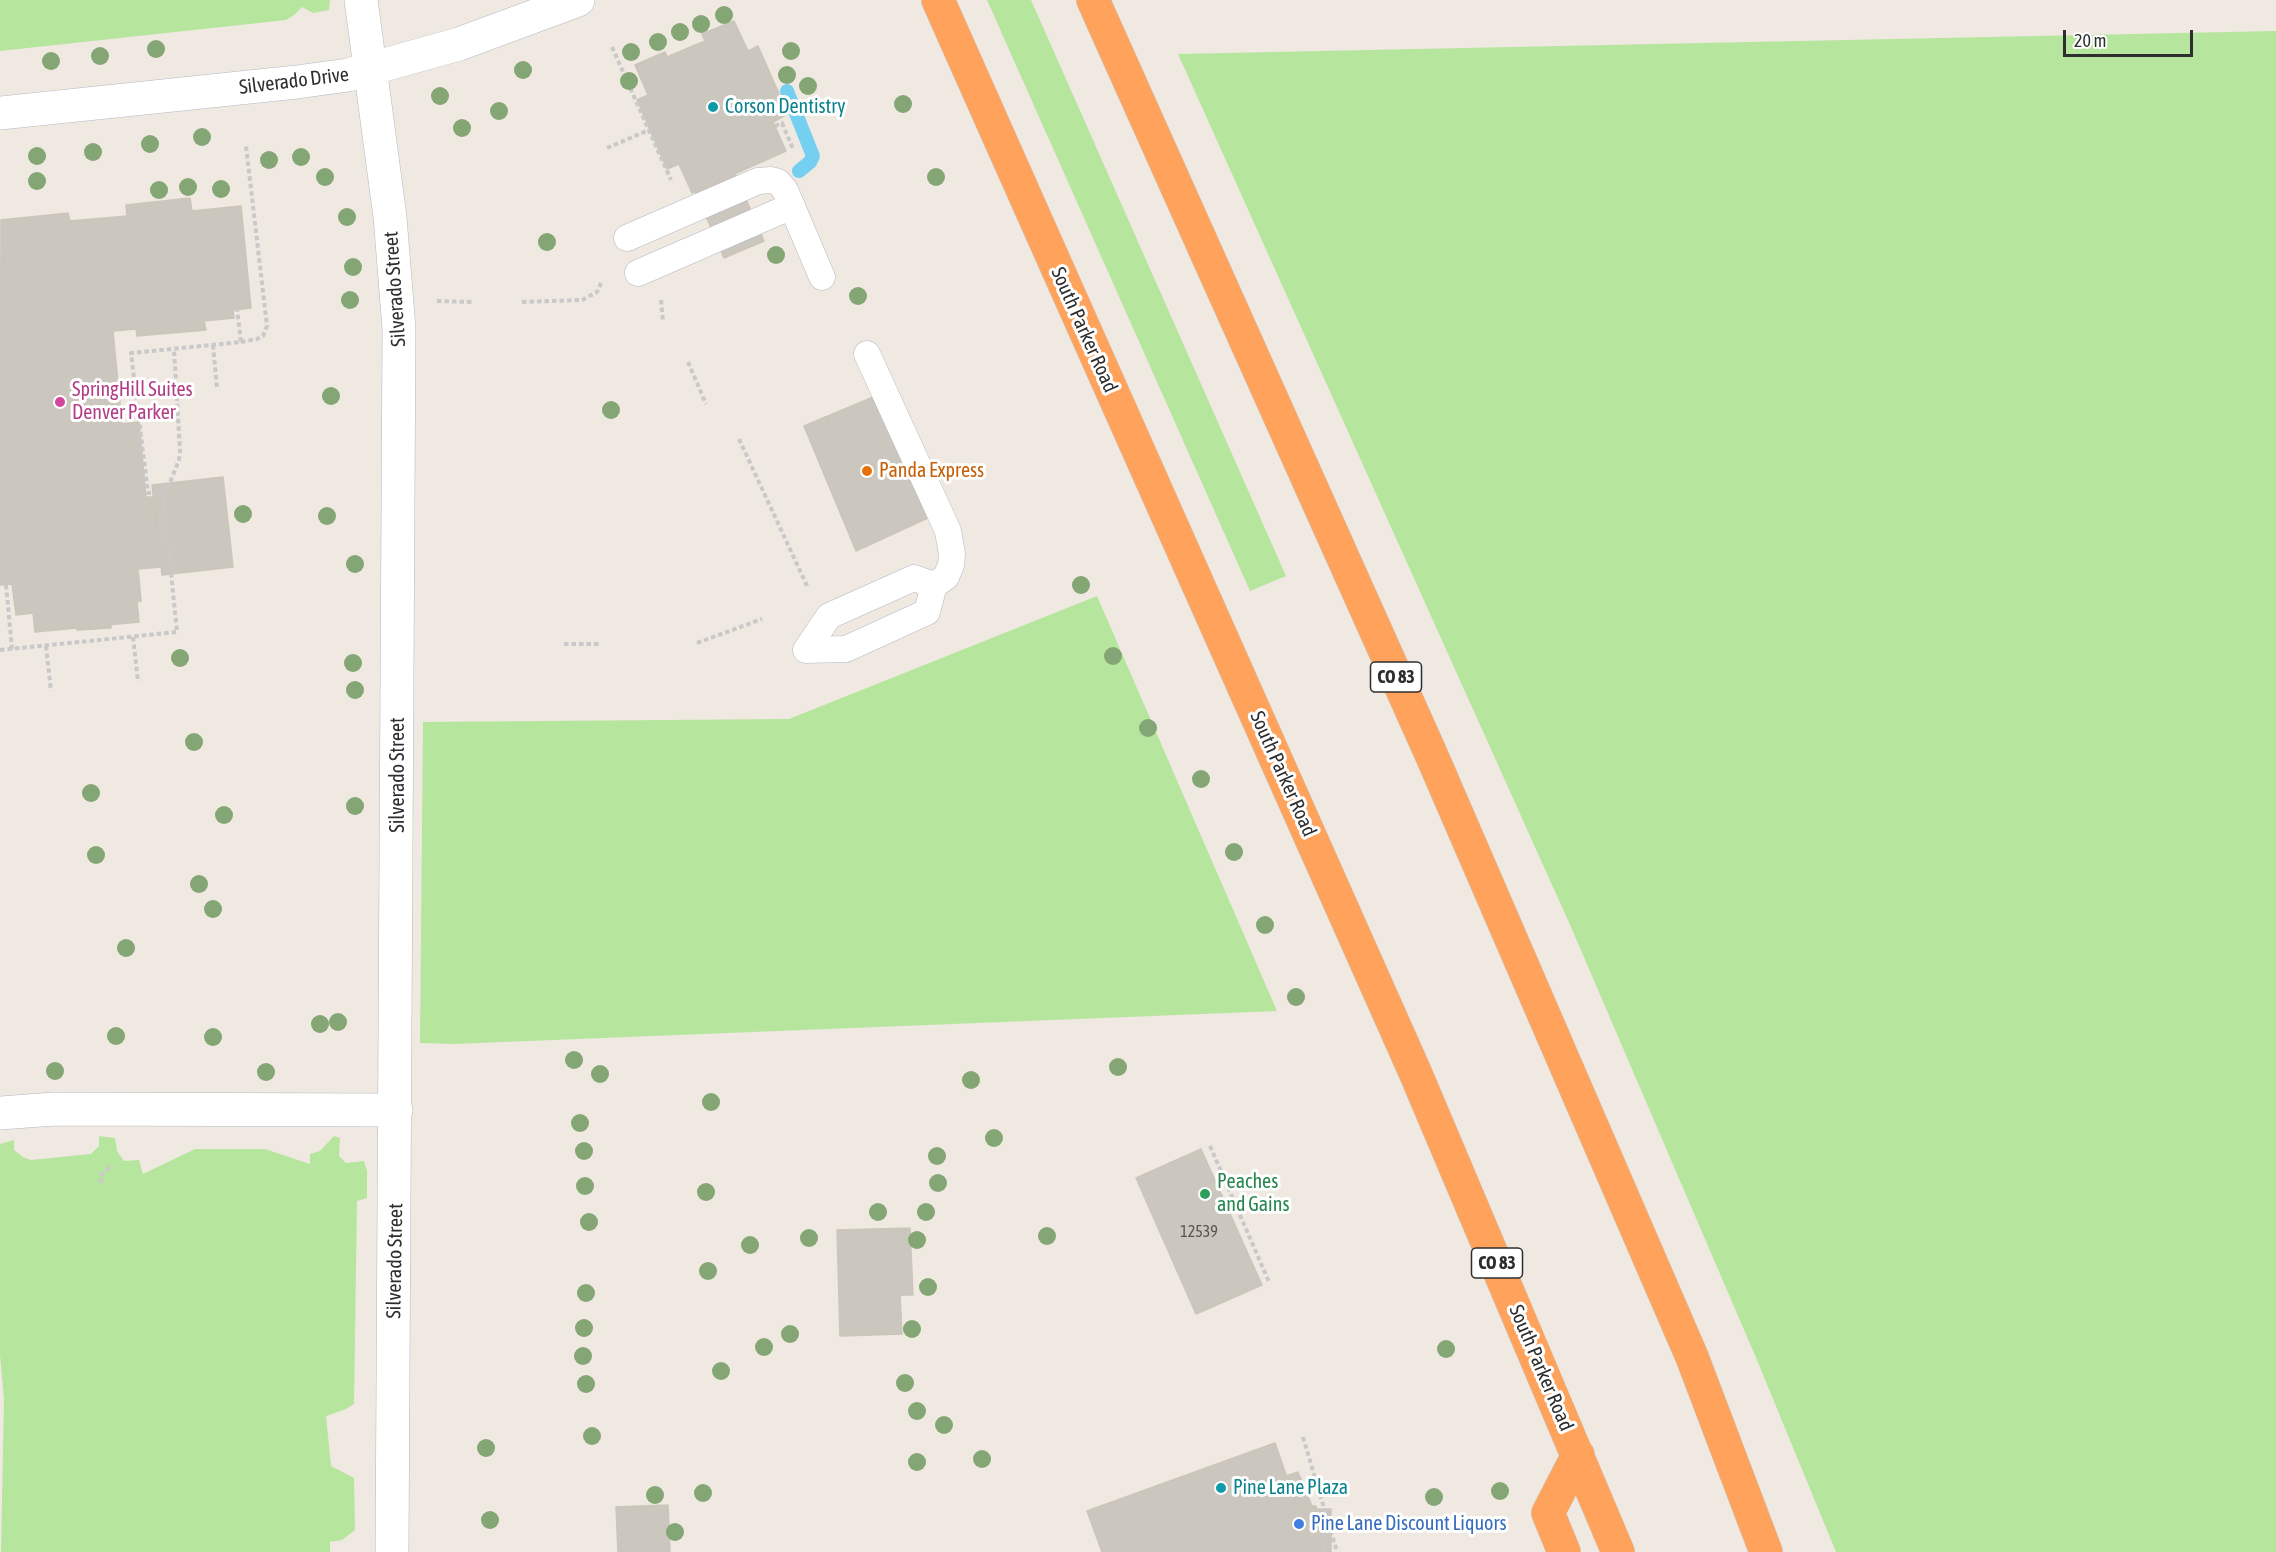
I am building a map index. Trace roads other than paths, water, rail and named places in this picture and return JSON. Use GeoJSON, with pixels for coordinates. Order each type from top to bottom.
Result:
{"type":"FeatureCollection","features":[{"type":"Feature","properties":{"kind":"highway","name":"South Parker Road"},"geometry":{"type":"LineString","coordinates":[[938,0],[1410,1061],[1618,1552]]}},
{"type":"Feature","properties":{"kind":"highway","name":"CO 83"},"geometry":{"type":"LineString","coordinates":[[1093,0],[1431,754],[1692,1358],[1767,1552]]}},
{"type":"Feature","properties":{"kind":"highway"},"geometry":{"type":"LineString","coordinates":[[1564,1552],[1548,1513],[1578,1455]]}},
{"type":"Feature","properties":{"kind":"street","name":"Silverado Street"},"geometry":{"type":"LineString","coordinates":[[361,0],[390,217],[399,329],[392,1552]]}},
{"type":"Feature","properties":{"kind":"street","name":"Silverado Drive"},"geometry":{"type":"LineString","coordinates":[[0,113],[297,82],[369,70],[459,44],[578,0]]}},
{"type":"Feature","properties":{"kind":"street"},"geometry":{"type":"LineString","coordinates":[[0,1113],[54,1109],[396,1110]]}},
{"type":"Feature","properties":{"kind":"lane"},"geometry":{"type":"LineString","coordinates":[[633,256],[788,198],[822,277]]}},
{"type":"Feature","properties":{"kind":"lane"},"geometry":{"type":"LineString","coordinates":[[867,354],[948,531],[952,554],[951,565],[946,577],[934,585],[927,612],[846,648],[806,650],[829,616],[914,578],[934,585]]}},
{"type":"Feature","properties":{"kind":"waterway"},"geometry":{"type":"LineString","coordinates":[[787,91],[813,156],[810,162],[799,171]]}},
{"type":"Feature","properties":{"kind":"place","name":"Corson Dentistry"},"geometry":{"type":"Point","coordinates":[713,107]}},
{"type":"Feature","properties":{"kind":"place","name":"SpringHill Suites Denver Parker"},"geometry":{"type":"Point","coordinates":[60,402]}},
{"type":"Feature","properties":{"kind":"place","name":"Panda Express"},"geometry":{"type":"Point","coordinates":[867,471]}},
{"type":"Feature","properties":{"kind":"place","name":"Peaches and Gains"},"geometry":{"type":"Point","coordinates":[1205,1194]}},
{"type":"Feature","properties":{"kind":"place","name":"Pine Lane Plaza"},"geometry":{"type":"Point","coordinates":[1221,1488]}},
{"type":"Feature","properties":{"kind":"place","name":"Pine Lane Discount Liquors"},"geometry":{"type":"Point","coordinates":[1299,1524]}}]}
